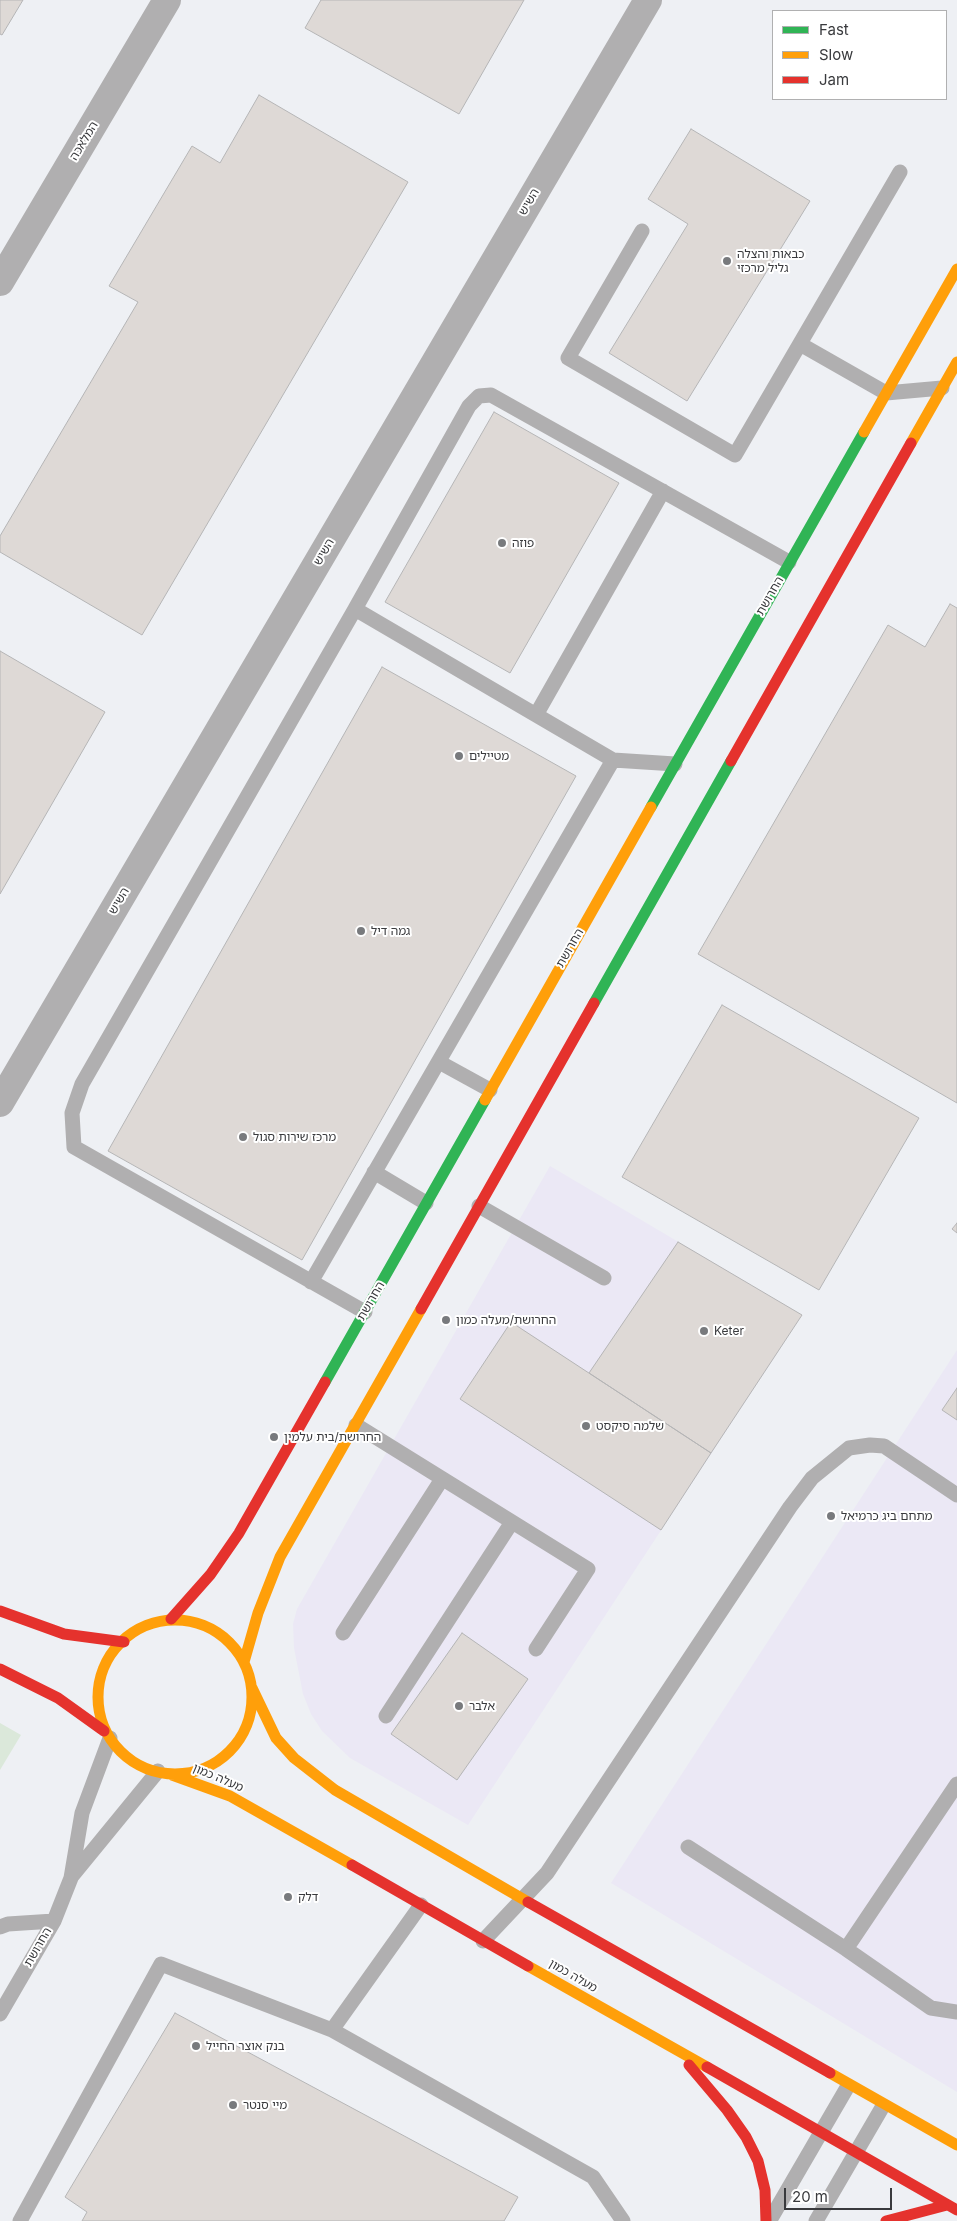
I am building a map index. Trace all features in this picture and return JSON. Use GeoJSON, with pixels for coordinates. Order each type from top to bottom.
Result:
{"type":"FeatureCollection","features":[{"type":"Feature","properties":{"kind":"street","name":"המלאכה"},"geometry":{"type":"LineString","coordinates":[[0,282],[167,0]]}},
{"type":"Feature","properties":{"kind":"street","name":"השיש"},"geometry":{"type":"LineString","coordinates":[[0,1103],[648,0]]}},
{"type":"Feature","properties":{"kind":"street","name":"החרושת"},"geometry":{"type":"LineString","coordinates":[[172,1619],[210,1575],[239,1533],[957,269]]}},
{"type":"Feature","properties":{"kind":"street"},"geometry":{"type":"LineString","coordinates":[[244,1662],[258,1613],[280,1557],[957,362]]}},
{"type":"Feature","properties":{"kind":"street"},"geometry":{"type":"LineString","coordinates":[[0,1611],[64,1634],[124,1642]]}},
{"type":"Feature","properties":{"kind":"street"},"geometry":{"type":"LineString","coordinates":[[107,1734],[98,1704],[99,1678],[110,1654],[145,1626],[172,1619],[198,1623],[228,1640],[244,1662],[252,1688],[276,1738],[294,1758],[328,1785],[522,1899],[883,2106],[957,2146]]}},
{"type":"Feature","properties":{"kind":"street"},"geometry":{"type":"LineString","coordinates":[[0,1669],[58,1698],[107,1734],[123,1755],[146,1769],[165,1773],[199,1770],[223,1757],[239,1739],[250,1714],[252,1688]]}},
{"type":"Feature","properties":{"kind":"street","name":"מעלה כמון"},"geometry":{"type":"LineString","coordinates":[[165,1773],[230,1796],[952,2207]]}},
{"type":"Feature","properties":{"kind":"street"},"geometry":{"type":"LineString","coordinates":[[678,2052],[727,2110],[746,2137],[758,2161],[765,2190],[768,2221]]}},
{"type":"Feature","properties":{"kind":"street"},"geometry":{"type":"LineString","coordinates":[[886,2221],[952,2207]]}},
{"type":"Feature","properties":{"kind":"lane"},"geometry":{"type":"LineString","coordinates":[[642,231],[568,358],[735,455],[900,172]]}},
{"type":"Feature","properties":{"kind":"lane"},"geometry":{"type":"LineString","coordinates":[[800,344],[886,393],[942,388]]}},
{"type":"Feature","properties":{"kind":"lane"},"geometry":{"type":"LineString","coordinates":[[365,1312],[74,1147],[72,1113],[82,1084],[469,406],[480,396],[491,395],[789,562]]}},
{"type":"Feature","properties":{"kind":"lane"},"geometry":{"type":"LineString","coordinates":[[536,715],[662,491]]}},
{"type":"Feature","properties":{"kind":"lane"},"geometry":{"type":"LineString","coordinates":[[354,609],[613,760],[675,764]]}},
{"type":"Feature","properties":{"kind":"lane"},"geometry":{"type":"LineString","coordinates":[[311,1282],[613,760]]}},
{"type":"Feature","properties":{"kind":"lane"},"geometry":{"type":"LineString","coordinates":[[439,1062],[490,1090]]}},
{"type":"Feature","properties":{"kind":"lane"},"geometry":{"type":"LineString","coordinates":[[374,1172],[426,1203]]}},
{"type":"Feature","properties":{"kind":"lane"},"geometry":{"type":"LineString","coordinates":[[479,1206],[604,1278]]}},
{"type":"Feature","properties":{"kind":"lane"},"geometry":{"type":"LineString","coordinates":[[356,1425],[588,1569],[536,1649]]}},
{"type":"Feature","properties":{"kind":"lane"},"geometry":{"type":"LineString","coordinates":[[483,1941],[547,1873],[790,1508],[812,1478],[849,1448],[870,1445],[884,1446],[957,1495]]}},
{"type":"Feature","properties":{"kind":"lane"},"geometry":{"type":"LineString","coordinates":[[343,1632],[442,1478]]}},
{"type":"Feature","properties":{"kind":"lane"},"geometry":{"type":"LineString","coordinates":[[386,1716],[512,1522]]}},
{"type":"Feature","properties":{"kind":"lane","name":"החרושת"},"geometry":{"type":"LineString","coordinates":[[0,2014],[54,1921],[71,1878],[82,1813],[107,1734]]}},
{"type":"Feature","properties":{"kind":"lane","name":"החרושת"},"geometry":{"type":"LineString","coordinates":[[71,1878],[165,1773]]}},
{"type":"Feature","properties":{"kind":"lane"},"geometry":{"type":"LineString","coordinates":[[846,1949],[957,1784]]}},
{"type":"Feature","properties":{"kind":"lane"},"geometry":{"type":"LineString","coordinates":[[688,1847],[846,1949],[931,2008],[957,2012]]}},
{"type":"Feature","properties":{"kind":"lane"},"geometry":{"type":"LineString","coordinates":[[332,2030],[421,1905]]}},
{"type":"Feature","properties":{"kind":"lane"},"geometry":{"type":"LineString","coordinates":[[0,1927],[8,1924],[54,1921]]}},
{"type":"Feature","properties":{"kind":"lane"},"geometry":{"type":"LineString","coordinates":[[20,2221],[162,1964],[332,2030],[594,2177],[623,2221]]}},
{"type":"Feature","properties":{"kind":"lane"},"geometry":{"type":"LineString","coordinates":[[768,2221],[848,2086]]}},
{"type":"Feature","properties":{"kind":"lane"},"geometry":{"type":"LineString","coordinates":[[816,2221],[883,2106]]}},
{"type":"Feature","properties":{"kind":"shaded area"},"geometry":{"type":"Polygon","coordinates":[[[550,1166],[802,1315],[468,1825],[350,1758],[322,1731],[311,1714],[303,1694],[294,1648],[293,1624],[297,1609],[550,1166]]]}},
{"type":"Feature","properties":{"kind":"shaded area"},"geometry":{"type":"Polygon","coordinates":[[[957,1350],[957,2092],[611,1883],[957,1350]]]}},
{"type":"Feature","properties":{"kind":"green space"},"geometry":{"type":"Polygon","coordinates":[[[0,1723],[21,1735],[0,1770],[0,1723]]]}},
{"type":"Feature","properties":{"kind":"building"},"geometry":{"type":"Polygon","coordinates":[[[0,0],[23,0],[2,35],[0,34],[0,0]]]}},
{"type":"Feature","properties":{"kind":"building"},"geometry":{"type":"Polygon","coordinates":[[[321,0],[524,0],[459,114],[305,28],[321,0]]]}},
{"type":"Feature","properties":{"kind":"building"},"geometry":{"type":"Polygon","coordinates":[[[259,95],[408,182],[142,635],[0,552],[0,536],[138,302],[109,286],[192,146],[220,163],[259,95]]]}},
{"type":"Feature","properties":{"kind":"building"},"geometry":{"type":"Polygon","coordinates":[[[691,129],[810,201],[687,401],[609,353],[688,224],[648,199],[691,129]]]}},
{"type":"Feature","properties":{"kind":"building","name":"פוזה"},"geometry":{"type":"Polygon","coordinates":[[[494,412],[619,483],[510,673],[385,602],[494,412]]]}},
{"type":"Feature","properties":{"kind":"building"},"geometry":{"type":"Polygon","coordinates":[[[950,604],[957,608],[957,1103],[698,954],[888,625],[925,647],[950,604]]]}},
{"type":"Feature","properties":{"kind":"building"},"geometry":{"type":"Polygon","coordinates":[[[0,651],[105,712],[0,894],[0,651]]]}},
{"type":"Feature","properties":{"kind":"building"},"geometry":{"type":"Polygon","coordinates":[[[382,667],[576,776],[302,1260],[108,1151],[382,667]]]}},
{"type":"Feature","properties":{"kind":"building"},"geometry":{"type":"Polygon","coordinates":[[[722,1005],[919,1118],[819,1290],[622,1177],[722,1005]]]}},
{"type":"Feature","properties":{"kind":"building"},"geometry":{"type":"Polygon","coordinates":[[[957,1223],[957,1233],[952,1229],[957,1223]]]}},
{"type":"Feature","properties":{"kind":"building","name":"Keter"},"geometry":{"type":"Polygon","coordinates":[[[678,1242],[802,1315],[711,1453],[589,1373],[678,1242]]]}},
{"type":"Feature","properties":{"kind":"building","name":"שלמה סיקסט"},"geometry":{"type":"Polygon","coordinates":[[[511,1322],[711,1453],[661,1530],[460,1399],[511,1322]]]}},
{"type":"Feature","properties":{"kind":"building"},"geometry":{"type":"Polygon","coordinates":[[[957,1388],[957,1420],[942,1410],[957,1388]]]}},
{"type":"Feature","properties":{"kind":"building","name":"אלבר"},"geometry":{"type":"Polygon","coordinates":[[[462,1633],[528,1679],[457,1780],[391,1734],[462,1633]]]}},
{"type":"Feature","properties":{"kind":"building","name":"מיי סנטר"},"geometry":{"type":"Polygon","coordinates":[[[175,2013],[518,2197],[504,2221],[82,2221],[87,2212],[65,2197],[175,2013]]]}},
{"type":"Feature","properties":{"kind":"traffic: fast"},"geometry":{"type":"LineString","coordinates":[[651,807],[864,432]]}},
{"type":"Feature","properties":{"kind":"traffic: fast"},"geometry":{"type":"LineString","coordinates":[[594,1003],[731,761]]}},
{"type":"Feature","properties":{"kind":"traffic: fast"},"geometry":{"type":"LineString","coordinates":[[325,1382],[485,1100]]}},
{"type":"Feature","properties":{"kind":"traffic: slow"},"geometry":{"type":"LineString","coordinates":[[864,432],[957,269]]}},
{"type":"Feature","properties":{"kind":"traffic: slow"},"geometry":{"type":"LineString","coordinates":[[911,443],[957,362]]}},
{"type":"Feature","properties":{"kind":"traffic: slow"},"geometry":{"type":"LineString","coordinates":[[485,1100],[651,807]]}},
{"type":"Feature","properties":{"kind":"traffic: slow"},"geometry":{"type":"LineString","coordinates":[[244,1662],[258,1613],[280,1557],[421,1309]]}},
{"type":"Feature","properties":{"kind":"traffic: slow"},"geometry":{"type":"LineString","coordinates":[[175,1620],[204,1626],[218,1633],[229,1643],[239,1654],[246,1668],[252,1697],[246,1726],[239,1740],[229,1751],[218,1761],[204,1768],[175,1774],[146,1768],[132,1761],[121,1751],[111,1740],[104,1726],[98,1697],[104,1668],[111,1654],[121,1643],[132,1633],[146,1626],[175,1620]]}},
{"type":"Feature","properties":{"kind":"traffic: slow"},"geometry":{"type":"LineString","coordinates":[[252,1688],[276,1738],[294,1758],[335,1790],[528,1902]]}},
{"type":"Feature","properties":{"kind":"traffic: slow"},"geometry":{"type":"LineString","coordinates":[[172,1775],[230,1796],[352,1865]]}},
{"type":"Feature","properties":{"kind":"traffic: slow"},"geometry":{"type":"LineString","coordinates":[[528,1966],[707,2067]]}},
{"type":"Feature","properties":{"kind":"traffic: slow"},"geometry":{"type":"LineString","coordinates":[[830,2073],[957,2145]]}},
{"type":"Feature","properties":{"kind":"traffic: jam"},"geometry":{"type":"LineString","coordinates":[[731,761],[911,443]]}},
{"type":"Feature","properties":{"kind":"traffic: jam"},"geometry":{"type":"LineString","coordinates":[[421,1309],[594,1003]]}},
{"type":"Feature","properties":{"kind":"traffic: jam"},"geometry":{"type":"LineString","coordinates":[[171,1619],[210,1575],[239,1533],[325,1382]]}},
{"type":"Feature","properties":{"kind":"traffic: jam"},"geometry":{"type":"LineString","coordinates":[[0,1611],[64,1634],[124,1642]]}},
{"type":"Feature","properties":{"kind":"traffic: jam"},"geometry":{"type":"LineString","coordinates":[[0,1669],[58,1698],[104,1731]]}},
{"type":"Feature","properties":{"kind":"traffic: jam"},"geometry":{"type":"LineString","coordinates":[[352,1865],[528,1966]]}},
{"type":"Feature","properties":{"kind":"traffic: jam"},"geometry":{"type":"LineString","coordinates":[[528,1902],[830,2073]]}},
{"type":"Feature","properties":{"kind":"traffic: jam"},"geometry":{"type":"LineString","coordinates":[[689,2065],[727,2110],[746,2137],[758,2161],[765,2190],[766,2221]]}},
{"type":"Feature","properties":{"kind":"traffic: jam"},"geometry":{"type":"LineString","coordinates":[[707,2067],[957,2210]]}},
{"type":"Feature","properties":{"kind":"traffic: jam"},"geometry":{"type":"LineString","coordinates":[[886,2221],[947,2205]]}},
{"type":"Feature","properties":{"kind":"place","name":"כבאות והצלה גליל מרכזי"},"geometry":{"type":"Point","coordinates":[727,261]}},
{"type":"Feature","properties":{"kind":"place","name":"פוזה"},"geometry":{"type":"Point","coordinates":[502,543]}},
{"type":"Feature","properties":{"kind":"place","name":"מטיילים"},"geometry":{"type":"Point","coordinates":[459,756]}},
{"type":"Feature","properties":{"kind":"place","name":"גמה דיל"},"geometry":{"type":"Point","coordinates":[361,931]}},
{"type":"Feature","properties":{"kind":"place","name":"מרכז שירות סגול"},"geometry":{"type":"Point","coordinates":[243,1137]}},
{"type":"Feature","properties":{"kind":"place","name":"החרושת/מעלה כמון"},"geometry":{"type":"Point","coordinates":[446,1320]}},
{"type":"Feature","properties":{"kind":"place","name":"Keter"},"geometry":{"type":"Point","coordinates":[704,1331]}},
{"type":"Feature","properties":{"kind":"place","name":"שלמה סיקסט"},"geometry":{"type":"Point","coordinates":[586,1426]}},
{"type":"Feature","properties":{"kind":"place","name":"החרושת/בית עלמין"},"geometry":{"type":"Point","coordinates":[274,1437]}},
{"type":"Feature","properties":{"kind":"place","name":"מתחם ביג כרמיאל"},"geometry":{"type":"Point","coordinates":[831,1516]}},
{"type":"Feature","properties":{"kind":"place","name":"אלבר"},"geometry":{"type":"Point","coordinates":[459,1706]}},
{"type":"Feature","properties":{"kind":"place","name":"דלק"},"geometry":{"type":"Point","coordinates":[288,1897]}},
{"type":"Feature","properties":{"kind":"place","name":"בנק אוצר החייל"},"geometry":{"type":"Point","coordinates":[196,2046]}},
{"type":"Feature","properties":{"kind":"place","name":"מיי סנטר"},"geometry":{"type":"Point","coordinates":[233,2105]}}]}
